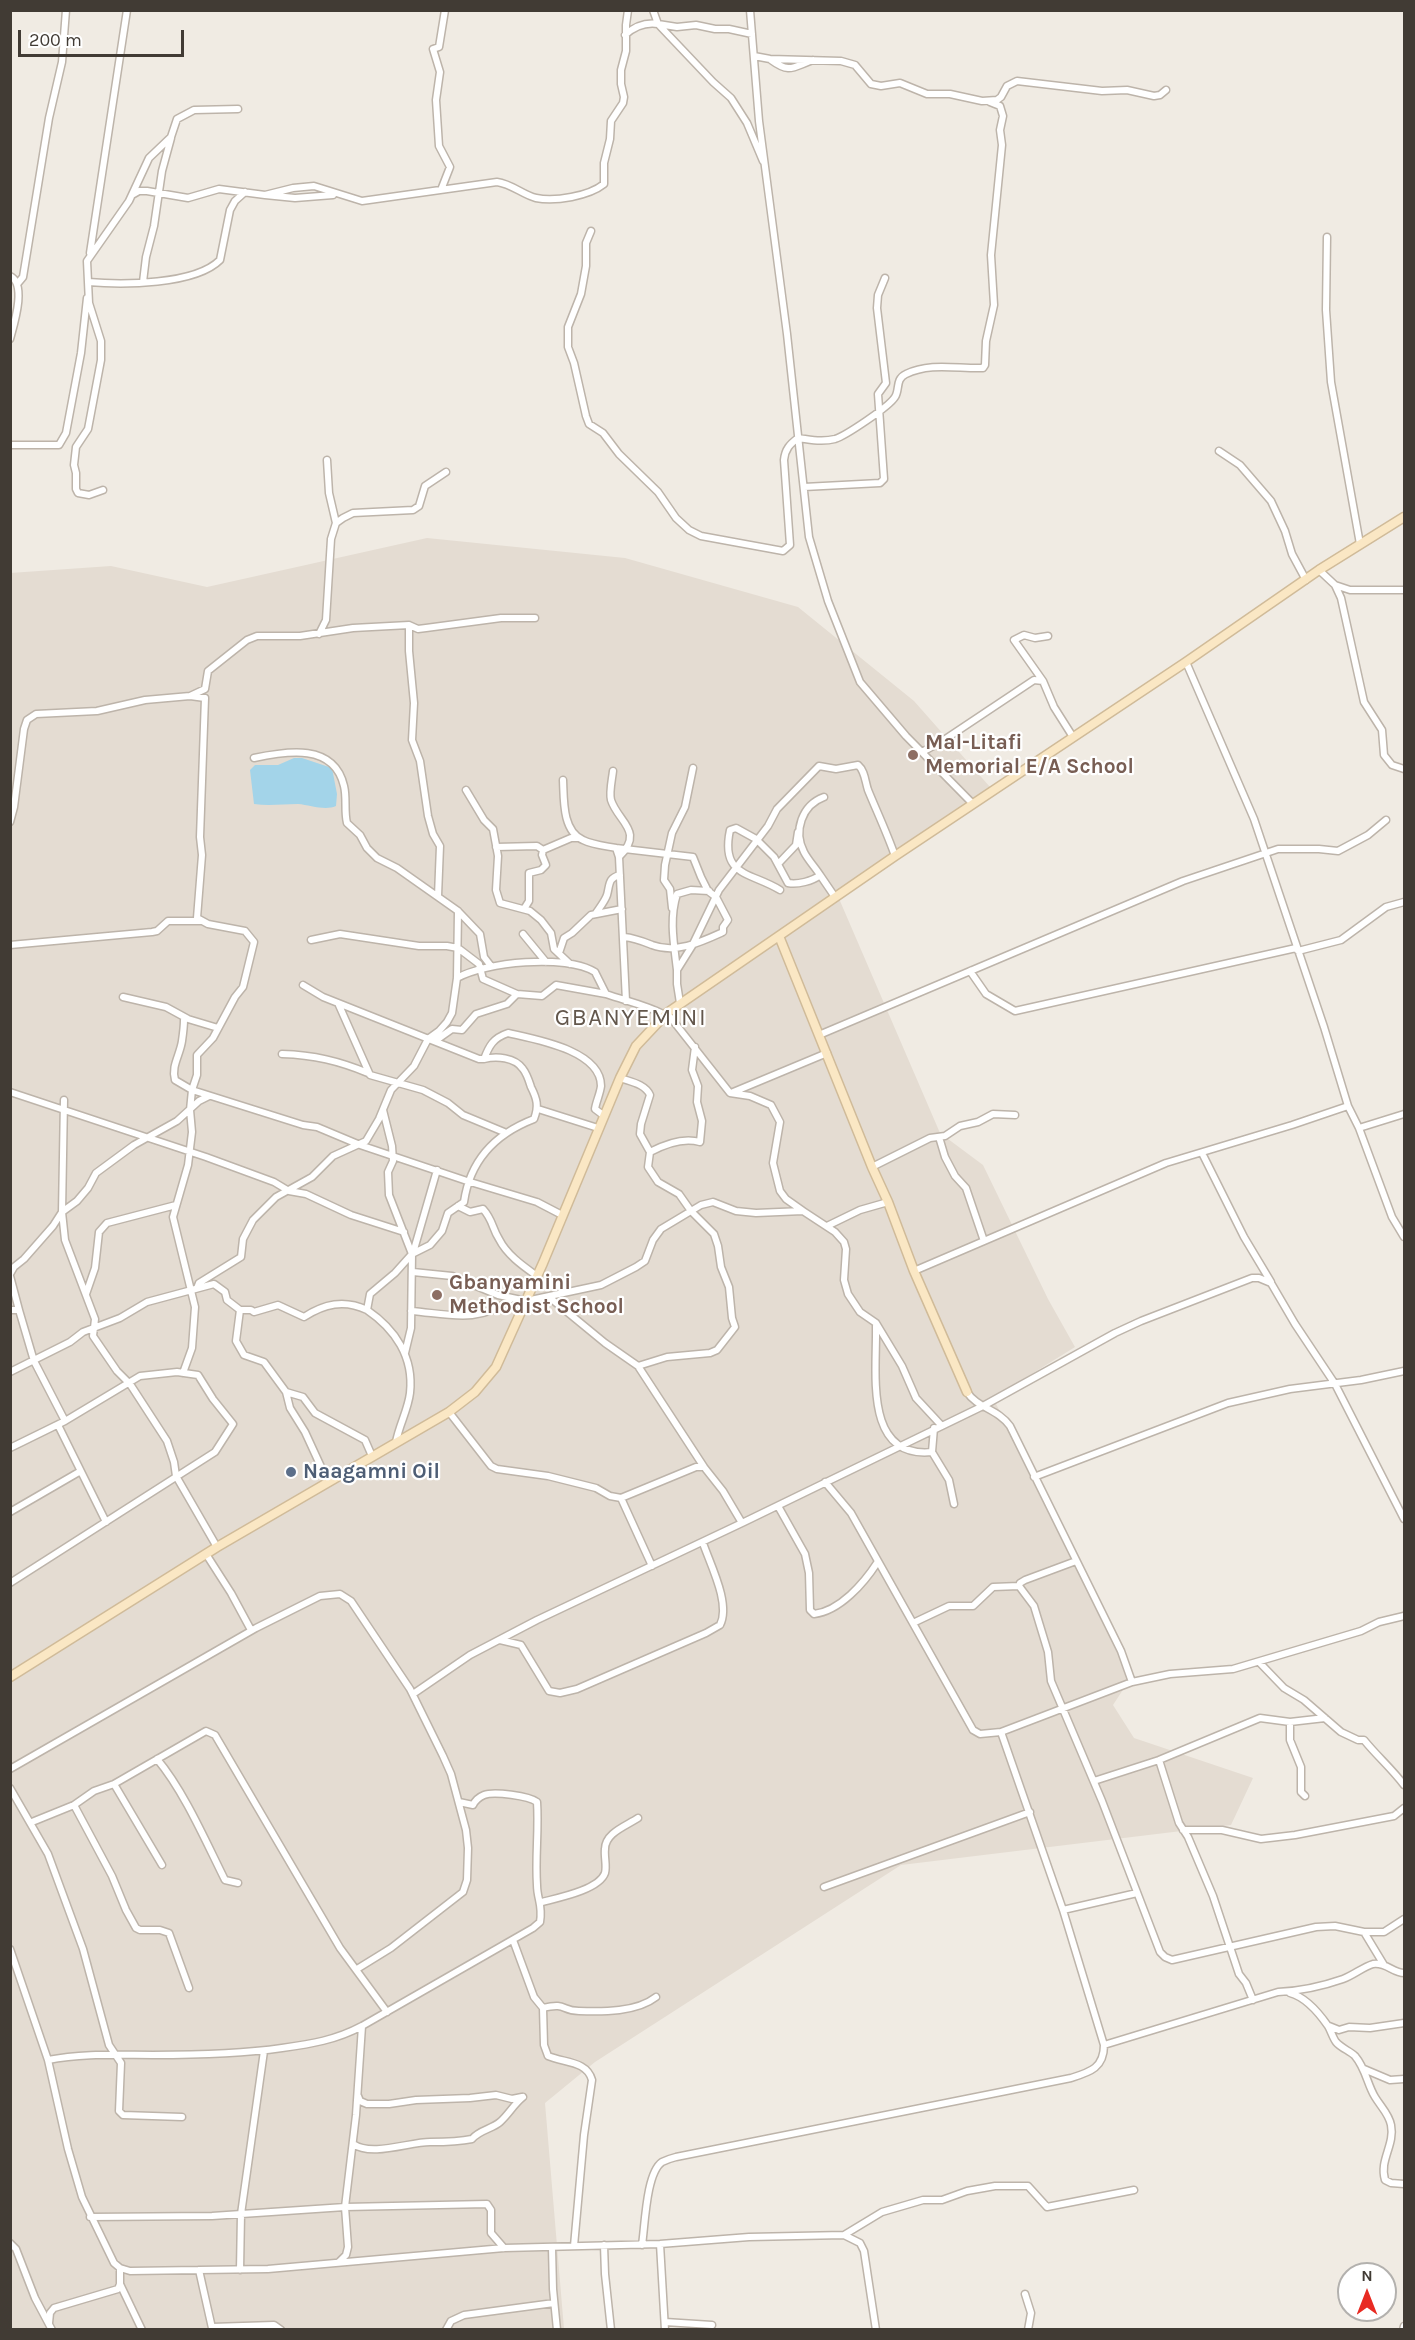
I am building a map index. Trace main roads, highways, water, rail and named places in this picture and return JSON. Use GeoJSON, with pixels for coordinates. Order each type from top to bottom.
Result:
{"type":"FeatureCollection","features":[{"type":"Feature","properties":{"kind":"main road"},"geometry":{"type":"LineString","coordinates":[[10,1677],[217,1546],[449,1412],[475,1392],[490,1376],[504,1351],[603,1114],[636,1046],[666,1014],[895,856],[1186,662],[1319,570],[1404,517]]}},
{"type":"Feature","properties":{"kind":"main road"},"geometry":{"type":"LineString","coordinates":[[779,936],[914,1271],[967,1392]]}},
{"type":"Feature","properties":{"kind":"water"},"geometry":{"type":"Polygon","coordinates":[[[294,758],[302,758],[332,768],[337,794],[336,806],[322,808],[298,804],[254,804],[250,770],[255,765],[278,765],[294,758]]]}},
{"type":"Feature","properties":{"kind":"place","name":"Mal-Litafi Memorial E/A School"},"geometry":{"type":"Point","coordinates":[913,755]}},
{"type":"Feature","properties":{"kind":"place","name":"Gbanyamini Methodist School"},"geometry":{"type":"Point","coordinates":[437,1295]}},
{"type":"Feature","properties":{"kind":"place","name":"Naagamni Oil"},"geometry":{"type":"Point","coordinates":[291,1472]}},
{"type":"Feature","properties":{"kind":"district","name":"GBANYEMINI"},"geometry":{"type":"Point","coordinates":[631,1018]}}]}
